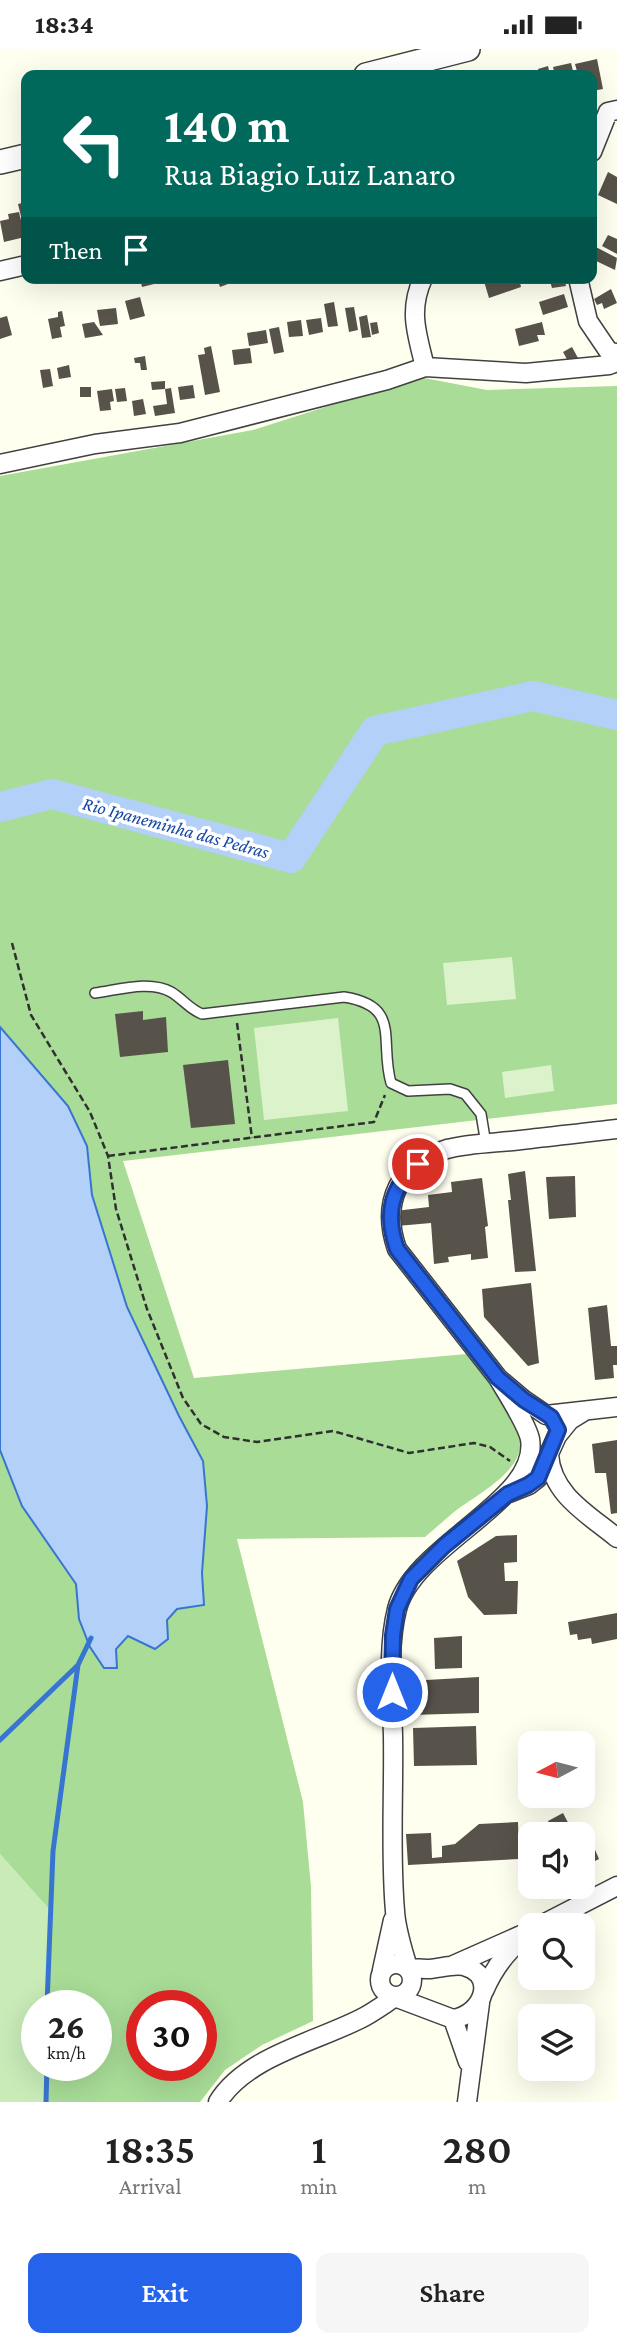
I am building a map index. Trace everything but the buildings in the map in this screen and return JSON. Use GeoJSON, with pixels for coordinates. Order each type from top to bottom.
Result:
{"type":"FeatureCollection","features":[{"type":"Feature","properties":{"kind":"street"},"geometry":{"type":"LineString","coordinates":[[394,70],[468,49]]}},
{"type":"Feature","properties":{"kind":"street"},"geometry":{"type":"LineString","coordinates":[[597,140],[608,112],[617,110]]}},
{"type":"Feature","properties":{"kind":"street"},"geometry":{"type":"LineString","coordinates":[[0,162],[21,157]]}},
{"type":"Feature","properties":{"kind":"street"},"geometry":{"type":"LineString","coordinates":[[0,271],[21,266]]}},
{"type":"Feature","properties":{"kind":"street"},"geometry":{"type":"LineString","coordinates":[[420,284],[414,320],[425,367]]}},
{"type":"Feature","properties":{"kind":"street"},"geometry":{"type":"LineString","coordinates":[[579,284],[587,321],[609,352],[617,353]]}},
{"type":"Feature","properties":{"kind":"street"},"geometry":{"type":"LineString","coordinates":[[0,464],[95,444],[180,433],[387,380],[425,367],[526,373],[609,366],[617,362]]}},
{"type":"Feature","properties":{"kind":"street"},"geometry":{"type":"LineString","coordinates":[[498,1378],[555,1421],[557,1436],[545,1444],[536,1443],[530,1436],[498,1378],[397,1249],[390,1230],[390,1210],[397,1190],[405,1175],[418,1164],[446,1149],[617,1129]]}},
{"type":"Feature","properties":{"kind":"street"},"geometry":{"type":"LineString","coordinates":[[517,1486],[528,1458],[528,1427],[532,1419],[617,1407]]}},
{"type":"Feature","properties":{"kind":"street"},"geometry":{"type":"LineString","coordinates":[[218,2102],[240,2078],[270,2059],[362,2018],[395,1996],[407,1992],[412,1983],[395,1913],[392,1665],[397,1609],[411,1579],[426,1562],[517,1486],[538,1478],[557,1436],[570,1419],[586,1410]]}},
{"type":"Feature","properties":{"kind":"street"},"geometry":{"type":"LineString","coordinates":[[549,1454],[551,1472],[556,1484],[617,1538]]}},
{"type":"Feature","properties":{"kind":"street"},"geometry":{"type":"LineString","coordinates":[[517,1486],[546,1489],[573,1501]]}},
{"type":"Feature","properties":{"kind":"street"},"geometry":{"type":"LineString","coordinates":[[564,1913],[617,1886]]}},
{"type":"Feature","properties":{"kind":"street"},"geometry":{"type":"LineString","coordinates":[[344,2025],[363,2008],[381,1975],[395,1913]]}},
{"type":"Feature","properties":{"kind":"street"},"geometry":{"type":"LineString","coordinates":[[451,1966],[518,1936]]}},
{"type":"Feature","properties":{"kind":"street"},"geometry":{"type":"LineString","coordinates":[[381,1975],[382,1988],[395,1996],[453,2019],[468,2015],[482,1997],[502,1959],[518,1943]]}},
{"type":"Feature","properties":{"kind":"street"},"geometry":{"type":"LineString","coordinates":[[381,1975],[394,1963],[408,1968],[464,1966],[480,1979],[482,1997],[468,2076]]}},
{"type":"Feature","properties":{"kind":"street"},"geometry":{"type":"LineString","coordinates":[[453,2019],[468,2062],[467,2102]]}},
{"type":"Feature","properties":{"kind":"lane"},"geometry":{"type":"LineString","coordinates":[[95,993],[148,986],[163,988],[173,993],[190,1010],[202,1014],[344,997],[364,1000],[378,1009],[384,1025],[391,1083],[408,1091],[450,1089],[465,1094],[481,1114],[486,1144]]}},
{"type":"Feature","properties":{"kind":"path"},"geometry":{"type":"LineString","coordinates":[[12,943],[31,1015],[90,1112],[107,1156],[116,1209],[148,1309],[183,1398],[201,1424],[224,1437],[257,1442],[333,1431],[409,1453],[474,1444],[490,1447],[509,1459],[517,1486]]}},
{"type":"Feature","properties":{"kind":"path"},"geometry":{"type":"LineString","coordinates":[[235,1011],[252,1138]]}},
{"type":"Feature","properties":{"kind":"path"},"geometry":{"type":"LineString","coordinates":[[107,1156],[374,1122],[391,1083]]}},
{"type":"Feature","properties":{"kind":"green space"},"geometry":{"type":"Polygon","coordinates":[[[419,377],[487,390],[617,386],[617,1104],[123,1161],[194,1378],[467,1354],[499,1395],[513,1418],[520,1440],[519,1452],[506,1473],[425,1537],[237,1539],[303,1802],[311,1887],[313,2021],[262,2045],[225,2070],[217,2080],[217,1990],[126,1990],[126,2081],[216,2081],[200,2102],[46,2102],[47,2081],[112,2081],[112,1990],[47,1990],[50,1910],[0,1854],[0,476],[253,430],[419,377]]]}},
{"type":"Feature","properties":{"kind":"green space"},"geometry":{"type":"Polygon","coordinates":[[[512,957],[516,999],[447,1005],[443,963],[512,957]]]}},
{"type":"Feature","properties":{"kind":"green space"},"geometry":{"type":"Polygon","coordinates":[[[338,1018],[348,1111],[264,1120],[254,1028],[338,1018]]]}},
{"type":"Feature","properties":{"kind":"green space"},"geometry":{"type":"Polygon","coordinates":[[[551,1065],[554,1091],[505,1098],[502,1072],[551,1065]]]}},
{"type":"Feature","properties":{"kind":"green space"},"geometry":{"type":"Polygon","coordinates":[[[0,1854],[50,1910],[47,1990],[21,1990],[21,2081],[47,2081],[46,2102],[0,2102],[0,1854]]]}},
{"type":"Feature","properties":{"kind":"water"},"geometry":{"type":"Polygon","coordinates":[[[0,1027],[68,1106],[87,1146],[92,1195],[127,1307],[203,1461],[207,1506],[202,1573],[204,1605],[177,1609],[167,1620],[168,1639],[155,1649],[128,1636],[116,1649],[117,1668],[104,1668],[90,1647],[79,1619],[76,1584],[22,1506],[0,1450],[0,1027]]]}},
{"type":"Feature","properties":{"kind":"waterway","name":"Rio Ipaneminha das Pedras"},"geometry":{"type":"LineString","coordinates":[[0,807],[52,794],[291,858],[375,731],[533,696],[617,715]]}},
{"type":"Feature","properties":{"kind":"waterway"},"geometry":{"type":"LineString","coordinates":[[48,1990],[53,1851],[78,1665],[91,1638]]}},
{"type":"Feature","properties":{"kind":"waterway"},"geometry":{"type":"LineString","coordinates":[[0,1740],[78,1665]]}},
{"type":"Feature","properties":{"kind":"waterway"},"geometry":{"type":"LineString","coordinates":[[46,2102],[47,2081]]}},
{"type":"Feature","properties":{"kind":"route"},"geometry":{"type":"LineString","coordinates":[[392,1692],[393,1635],[397,1609],[411,1579],[444,1546],[508,1494],[538,1478],[558,1430],[551,1417],[524,1400],[498,1378],[397,1249],[390,1230],[390,1210],[405,1175],[418,1164]]}}]}
